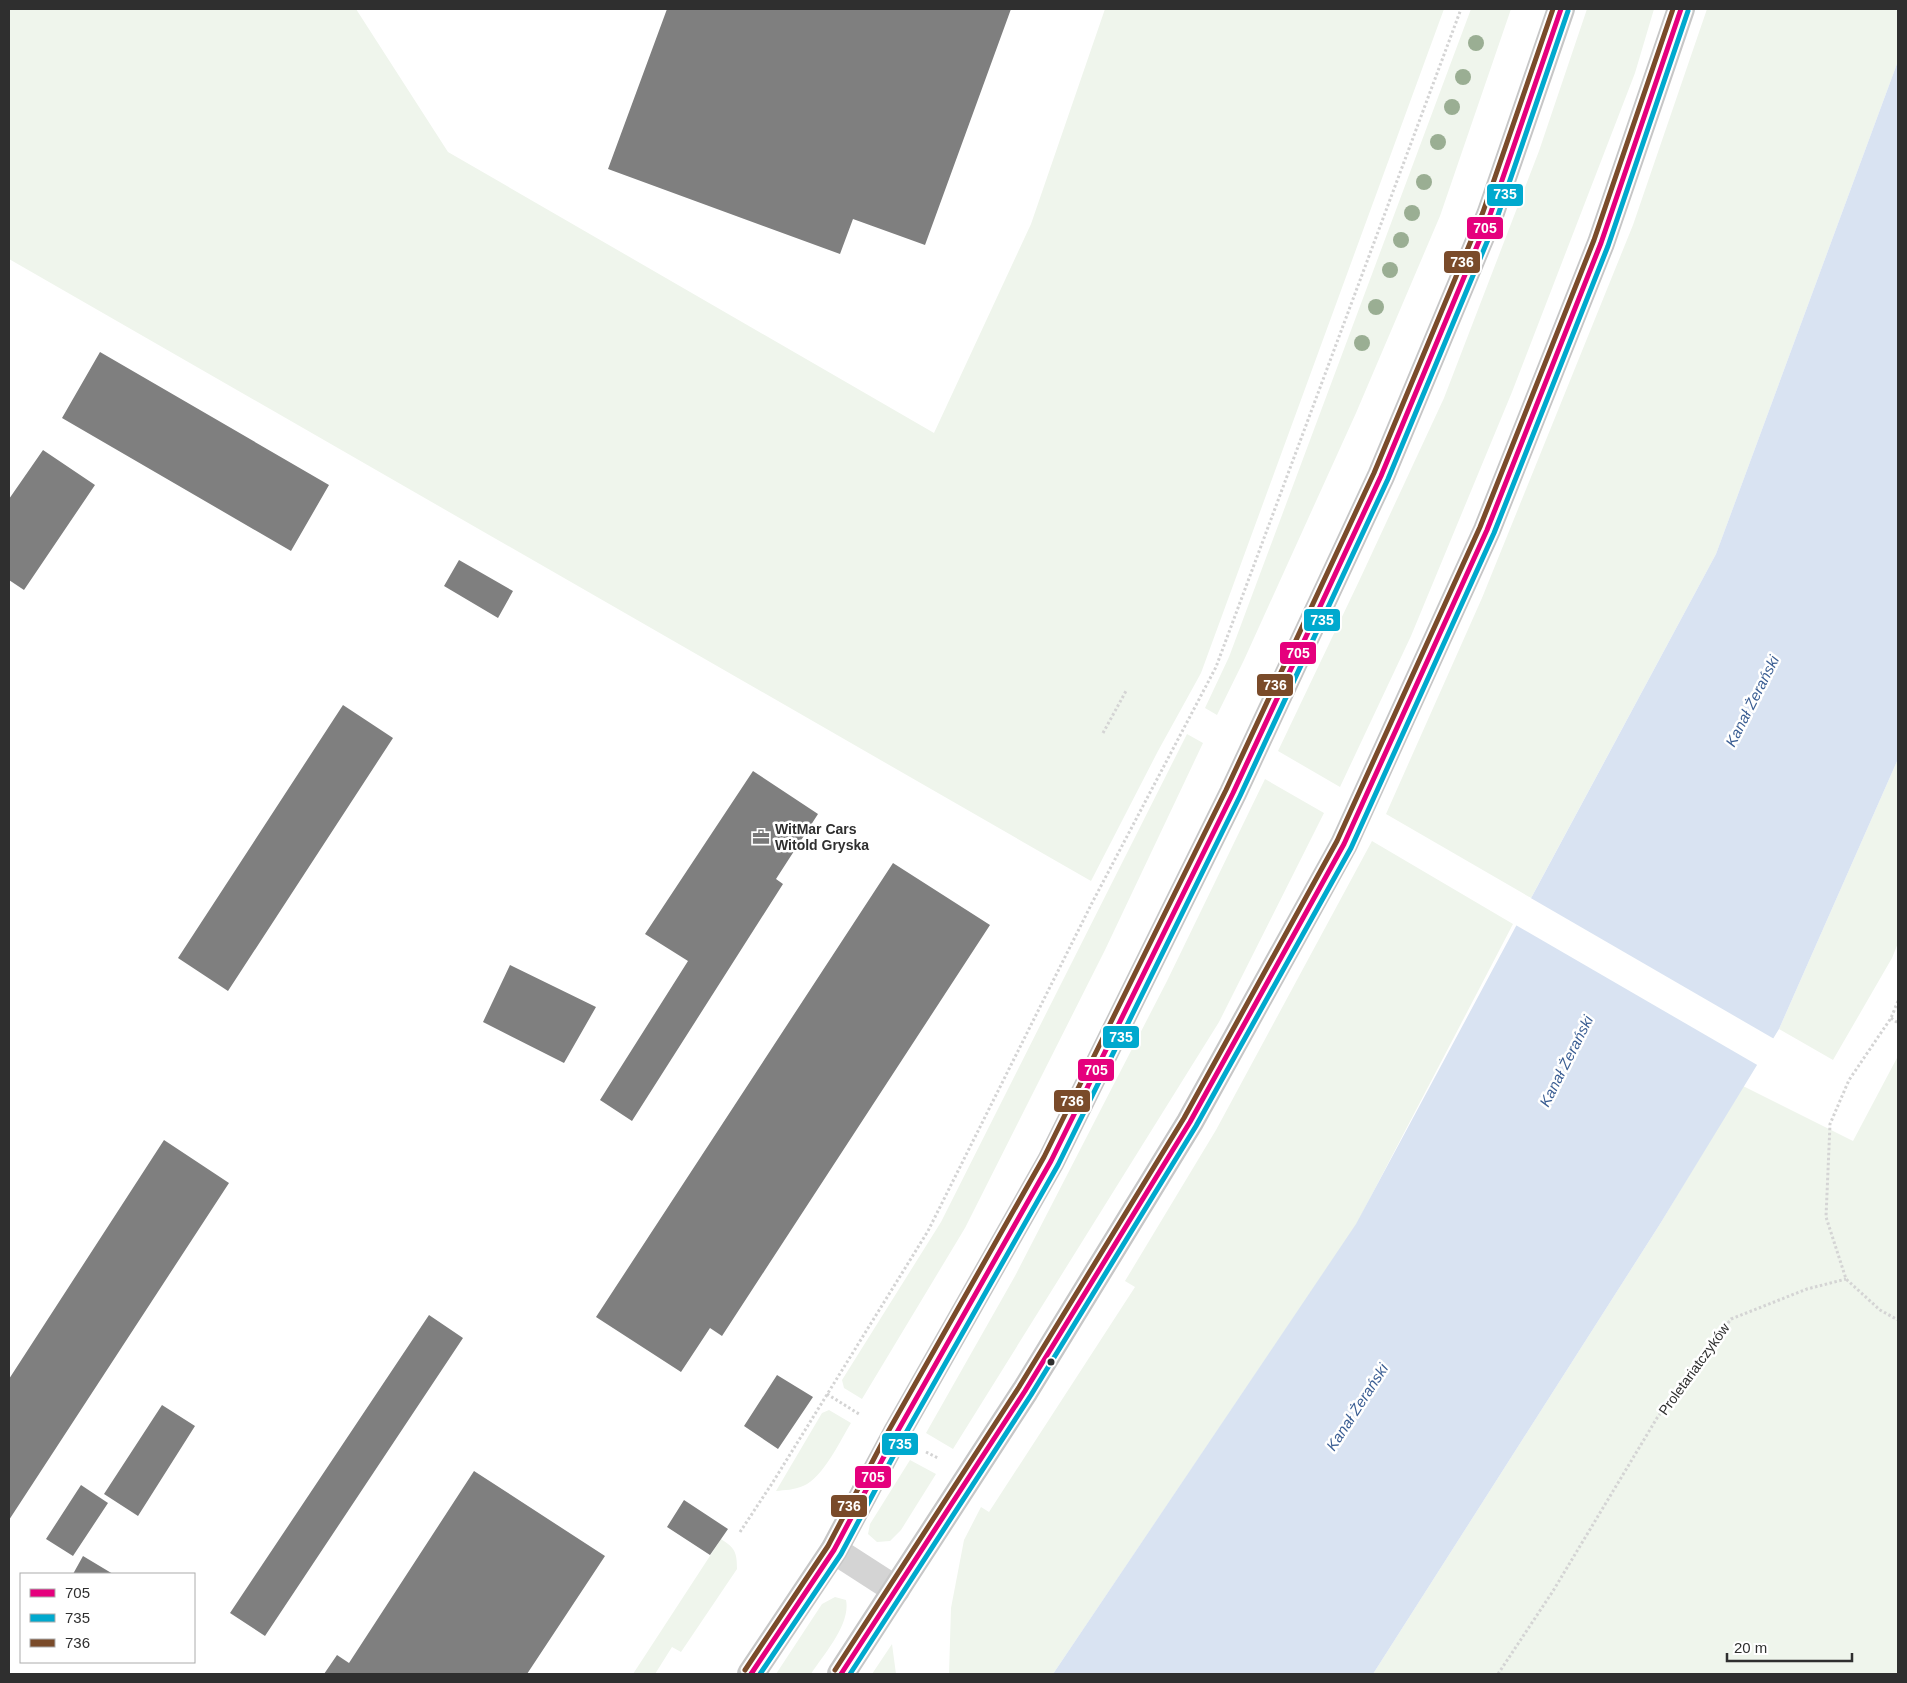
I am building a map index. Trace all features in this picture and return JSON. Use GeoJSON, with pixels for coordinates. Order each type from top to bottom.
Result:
{"type":"FeatureCollection","features":[{"type":"Feature","properties":{"kind":"main road"},"geometry":{"type":"LineString","coordinates":[[751,1674],[834,1550],[896,1434],[1051,1161],[1242,774],[1381,476],[1490,215],[1561,9]]}},
{"type":"Feature","properties":{"kind":"main road"},"geometry":{"type":"LineString","coordinates":[[841,1674],[1025,1390],[1190,1122],[1344,844],[1487,530],[1601,243],[1681,9]]}},
{"type":"Feature","properties":{"kind":"lane"},"geometry":{"type":"LineString","coordinates":[[834,1550],[896,1590]]}},
{"type":"Feature","properties":{"kind":"path"},"geometry":{"type":"LineString","coordinates":[[740,1532],[928,1231],[1092,903],[1216,667],[1460,9]]}},
{"type":"Feature","properties":{"kind":"path"},"geometry":{"type":"LineString","coordinates":[[1103,734],[1126,691]]}},
{"type":"Feature","properties":{"kind":"path"},"geometry":{"type":"LineString","coordinates":[[1898,1001],[1891,1018],[1849,1080],[1830,1124],[1826,1217],[1846,1279],[1880,1310],[1898,1320]]}},
{"type":"Feature","properties":{"kind":"path"},"geometry":{"type":"LineString","coordinates":[[1891,1018],[1898,1023]]}},
{"type":"Feature","properties":{"kind":"path","name":"Proletariatczyków"},"geometry":{"type":"LineString","coordinates":[[1498,1674],[1553,1591],[1657,1418],[1730,1319],[1807,1288],[1846,1279]]}},
{"type":"Feature","properties":{"kind":"path"},"geometry":{"type":"LineString","coordinates":[[827,1394],[859,1414]]}},
{"type":"Feature","properties":{"kind":"path"},"geometry":{"type":"LineString","coordinates":[[923,1450],[945,1462]]}},
{"type":"Feature","properties":{"kind":"shaded area"},"geometry":{"type":"Polygon","coordinates":[[[9,9],[356,9],[448,152],[934,433],[1031,224],[1105,9],[1444,9],[1201,673],[1158,751],[1091,881],[9,259],[9,9]]]}},
{"type":"Feature","properties":{"kind":"shaded area"},"geometry":{"type":"Polygon","coordinates":[[[1471,9],[1511,9],[1440,216],[1356,413],[1244,660],[1217,715],[1205,708],[1229,657],[1471,9]]]}},
{"type":"Feature","properties":{"kind":"shaded area"},"geometry":{"type":"Polygon","coordinates":[[[1587,9],[1654,9],[1635,73],[1512,392],[1411,636],[1340,787],[1278,751],[1444,398],[1539,151],[1587,9]]]}},
{"type":"Feature","properties":{"kind":"shaded area"},"geometry":{"type":"Polygon","coordinates":[[[1707,9],[1898,9],[1898,61],[1716,554],[1531,898],[1386,814],[1482,598],[1633,225],[1707,9]]]}},
{"type":"Feature","properties":{"kind":"shaded area"},"geometry":{"type":"Polygon","coordinates":[[[1187,734],[1203,743],[1105,950],[965,1228],[862,1399],[844,1388],[842,1380],[941,1222],[1187,734]]]}},
{"type":"Feature","properties":{"kind":"shaded area"},"geometry":{"type":"Polygon","coordinates":[[[1898,759],[1898,943],[1892,958],[1833,1060],[1779,1029],[1898,759]]]}},
{"type":"Feature","properties":{"kind":"shaded area"},"geometry":{"type":"Polygon","coordinates":[[[1265,779],[1324,813],[1219,1022],[953,1449],[926,1433],[1015,1276],[1167,981],[1265,779]]]}},
{"type":"Feature","properties":{"kind":"shaded area"},"geometry":{"type":"Polygon","coordinates":[[[1372,841],[1513,924],[1356,1225],[1053,1674],[949,1674],[951,1608],[964,1540],[981,1507],[989,1512],[1135,1287],[1125,1281],[1216,1130],[1372,841]]]}},
{"type":"Feature","properties":{"kind":"shaded area"},"geometry":{"type":"Polygon","coordinates":[[[1898,1056],[1898,1674],[1373,1674],[1660,1224],[1743,1086],[1853,1141],[1898,1056]]]}},
{"type":"Feature","properties":{"kind":"shaded area"},"geometry":{"type":"Polygon","coordinates":[[[829,1410],[851,1423],[830,1458],[810,1482],[790,1490],[776,1491],[822,1413],[829,1410]]]}},
{"type":"Feature","properties":{"kind":"shaded area"},"geometry":{"type":"Polygon","coordinates":[[[910,1460],[936,1474],[901,1530],[890,1541],[877,1542],[868,1534],[870,1524],[910,1460]]]}},
{"type":"Feature","properties":{"kind":"shaded area"},"geometry":{"type":"Polygon","coordinates":[[[721,1539],[734,1551],[737,1569],[681,1652],[672,1647],[655,1674],[633,1674],[721,1539]]]}},
{"type":"Feature","properties":{"kind":"shaded area"},"geometry":{"type":"Polygon","coordinates":[[[835,1597],[846,1600],[846,1609],[841,1629],[811,1674],[776,1674],[822,1604],[835,1597]]]}},
{"type":"Feature","properties":{"kind":"shaded area"},"geometry":{"type":"Polygon","coordinates":[[[892,1644],[896,1674],[872,1674],[892,1644]]]}},
{"type":"Feature","properties":{"kind":"water","name":"Kanał Żerański"},"geometry":{"type":"Polygon","coordinates":[[[1898,61],[1898,759],[1779,1029],[1660,1224],[1373,1674],[1053,1674],[1356,1224],[1716,554],[1898,61]]]}},
{"type":"Feature","properties":{"kind":"pier"},"geometry":{"type":"Polygon","coordinates":[[[1529,897],[1776,1040],[1759,1066],[1514,924],[1529,897]]]}},
{"type":"Feature","properties":{"kind":"building"},"geometry":{"type":"Polygon","coordinates":[[[667,9],[1011,9],[925,245],[853,219],[840,254],[608,169],[667,9]]]}},
{"type":"Feature","properties":{"kind":"building"},"geometry":{"type":"Polygon","coordinates":[[[100,352],[329,485],[291,551],[62,418],[100,352]]]}},
{"type":"Feature","properties":{"kind":"building"},"geometry":{"type":"Polygon","coordinates":[[[43,450],[95,485],[24,590],[9,580],[9,499],[43,450]]]}},
{"type":"Feature","properties":{"kind":"building"},"geometry":{"type":"Polygon","coordinates":[[[459,560],[513,591],[498,618],[444,586],[459,560]]]}},
{"type":"Feature","properties":{"kind":"building"},"geometry":{"type":"Polygon","coordinates":[[[343,705],[393,738],[228,991],[178,958],[343,705]]]}},
{"type":"Feature","properties":{"kind":"building"},"geometry":{"type":"Polygon","coordinates":[[[753,771],[818,814],[776,879],[783,884],[632,1121],[600,1100],[688,961],[645,934],[753,771]]]}},
{"type":"Feature","properties":{"kind":"building"},"geometry":{"type":"Polygon","coordinates":[[[893,863],[990,925],[722,1336],[710,1328],[681,1372],[596,1317],[893,863]]]}},
{"type":"Feature","properties":{"kind":"building"},"geometry":{"type":"Polygon","coordinates":[[[510,965],[596,1007],[564,1063],[483,1022],[510,965]]]}},
{"type":"Feature","properties":{"kind":"building"},"geometry":{"type":"Polygon","coordinates":[[[164,1140],[229,1183],[9,1520],[9,1379],[164,1140]]]}},
{"type":"Feature","properties":{"kind":"building"},"geometry":{"type":"Polygon","coordinates":[[[429,1315],[463,1338],[265,1636],[230,1613],[429,1315]]]}},
{"type":"Feature","properties":{"kind":"building"},"geometry":{"type":"Polygon","coordinates":[[[777,1375],[813,1397],[778,1449],[744,1426],[777,1375]]]}},
{"type":"Feature","properties":{"kind":"building"},"geometry":{"type":"Polygon","coordinates":[[[162,1405],[195,1426],[138,1516],[104,1494],[162,1405]]]}},
{"type":"Feature","properties":{"kind":"building"},"geometry":{"type":"Polygon","coordinates":[[[474,1471],[605,1556],[527,1674],[324,1674],[337,1655],[349,1663],[474,1471]]]}},
{"type":"Feature","properties":{"kind":"building"},"geometry":{"type":"Polygon","coordinates":[[[81,1485],[108,1503],[73,1556],[46,1539],[81,1485]]]}},
{"type":"Feature","properties":{"kind":"building"},"geometry":{"type":"Polygon","coordinates":[[[684,1500],[728,1529],[710,1555],[667,1527],[684,1500]]]}},
{"type":"Feature","properties":{"kind":"building"},"geometry":{"type":"Polygon","coordinates":[[[83,1556],[111,1573],[74,1573],[83,1556]]]}},
{"type":"Feature","properties":{"kind":"transit line","name":"736"},"geometry":{"type":"LineString","coordinates":[[745,1670],[828,1546],[889,1430],[1044,1157],[1226,790],[1374,473],[1483,212],[1553,9]]}},
{"type":"Feature","properties":{"kind":"transit line","name":"705"},"geometry":{"type":"LineString","coordinates":[[751,1674],[834,1550],[896,1434],[1051,1161],[1233,793],[1381,476],[1490,215],[1561,9]]}},
{"type":"Feature","properties":{"kind":"transit line","name":"736"},"geometry":{"type":"LineString","coordinates":[[835,1670],[1019,1387],[1184,1118],[1337,841],[1480,527],[1594,240],[1673,9]]}},
{"type":"Feature","properties":{"kind":"transit line","name":"705"},"geometry":{"type":"LineString","coordinates":[[841,1674],[1025,1391],[1190,1122],[1344,844],[1487,530],[1601,243],[1681,9]]}},
{"type":"Feature","properties":{"kind":"transit line","name":"735"},"geometry":{"type":"LineString","coordinates":[[760,1674],[841,1554],[903,1438],[1058,1165],[1240,796],[1388,479],[1497,218],[1568,11]]}},
{"type":"Feature","properties":{"kind":"transit line","name":"735"},"geometry":{"type":"LineString","coordinates":[[850,1674],[1031,1395],[1196,1126],[1351,848],[1494,533],[1608,246],[1688,11]]}},
{"type":"Feature","properties":{"kind":"place","name":"WitMar Cars Witold Gryska"},"geometry":{"type":"Point","coordinates":[761,837]}}]}
